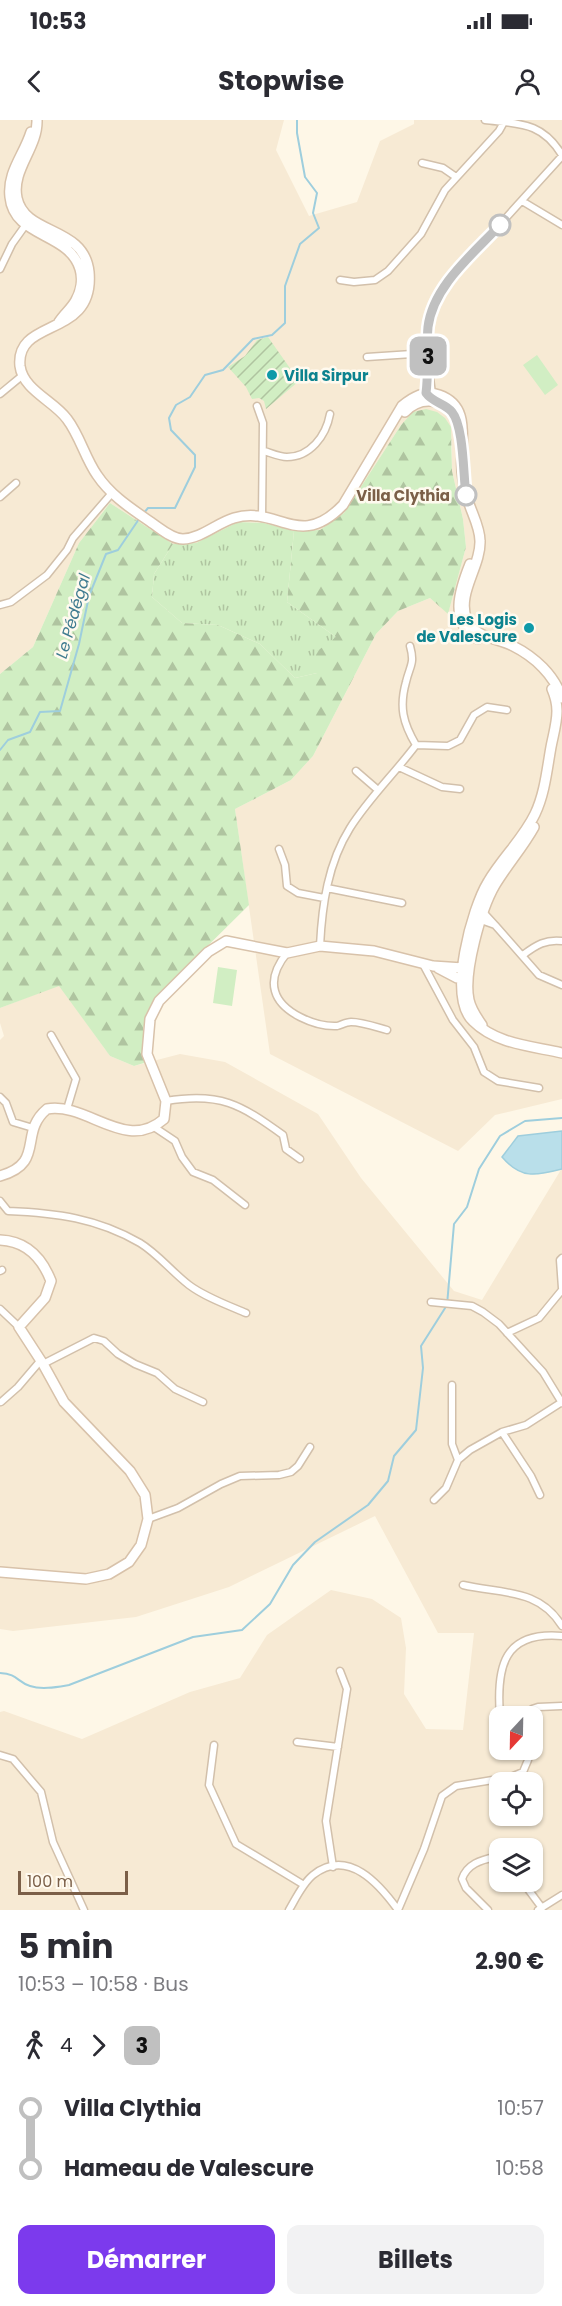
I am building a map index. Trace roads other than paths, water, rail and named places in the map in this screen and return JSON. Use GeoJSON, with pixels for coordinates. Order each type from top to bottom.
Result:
{"type":"FeatureCollection","features":[{"type":"Feature","properties":{"kind":"street"},"geometry":{"type":"LineString","coordinates":[[31,120],[30,134],[13,169],[9,191],[11,207],[28,222],[63,235],[81,250],[89,272],[83,304],[76,314],[38,333],[24,347],[20,367],[29,385],[68,421],[97,476],[112,493],[126,505],[177,538],[183,539],[199,535],[240,516],[299,526],[316,524],[329,518],[350,495],[402,406],[411,398],[447,398],[460,413],[464,427],[462,460],[466,495],[479,532],[480,542],[479,556],[465,600],[466,617],[477,632],[513,646],[531,657],[555,682],[562,698]]}},
{"type":"Feature","properties":{"kind":"street"},"geometry":{"type":"LineString","coordinates":[[28,222],[18,201],[16,188],[19,173],[36,134],[37,120]]}},
{"type":"Feature","properties":{"kind":"street"},"geometry":{"type":"LineString","coordinates":[[429,397],[428,328],[437,298],[465,263],[562,156],[548,135],[523,122],[485,120]]}},
{"type":"Feature","properties":{"kind":"street"},"geometry":{"type":"LineString","coordinates":[[340,280],[354,282],[375,280],[388,271],[421,234],[440,198],[456,177],[499,131],[504,122]]}},
{"type":"Feature","properties":{"kind":"street"},"geometry":{"type":"LineString","coordinates":[[422,163],[443,168],[456,177]]}},
{"type":"Feature","properties":{"kind":"street"},"geometry":{"type":"LineString","coordinates":[[522,201],[562,225]]}},
{"type":"Feature","properties":{"kind":"street"},"geometry":{"type":"LineString","coordinates":[[0,269],[12,244],[28,222]]}},
{"type":"Feature","properties":{"kind":"street"},"geometry":{"type":"LineString","coordinates":[[368,357],[428,353]]}},
{"type":"Feature","properties":{"kind":"street"},"geometry":{"type":"LineString","coordinates":[[0,394],[23,375]]}},
{"type":"Feature","properties":{"kind":"street"},"geometry":{"type":"LineString","coordinates":[[257,406],[263,423],[264,451],[261,518]]}},
{"type":"Feature","properties":{"kind":"street"},"geometry":{"type":"LineString","coordinates":[[264,451],[286,457],[304,455],[328,427],[330,414]]}},
{"type":"Feature","properties":{"kind":"street"},"geometry":{"type":"LineString","coordinates":[[0,497],[16,483]]}},
{"type":"Feature","properties":{"kind":"street"},"geometry":{"type":"LineString","coordinates":[[0,605],[11,602],[47,575],[67,550],[73,538],[112,493]]}},
{"type":"Feature","properties":{"kind":"street"},"geometry":{"type":"LineString","coordinates":[[475,523],[474,553],[460,591],[458,607],[460,620],[475,638],[512,652],[535,668],[552,687],[557,712],[537,811],[485,888],[466,974],[469,1001],[484,1030],[498,1038],[562,1053]]}},
{"type":"Feature","properties":{"kind":"street"},"geometry":{"type":"LineString","coordinates":[[410,646],[413,659],[405,683],[402,706],[404,726],[416,745]]}},
{"type":"Feature","properties":{"kind":"street"},"geometry":{"type":"LineString","coordinates":[[416,745],[448,746],[460,740],[474,715],[487,707],[507,710]]}},
{"type":"Feature","properties":{"kind":"street"},"geometry":{"type":"LineString","coordinates":[[479,916],[497,882],[527,839],[543,809],[562,720]]}},
{"type":"Feature","properties":{"kind":"street"},"geometry":{"type":"LineString","coordinates":[[320,946],[324,898],[337,854],[350,828],[416,745]]}},
{"type":"Feature","properties":{"kind":"street"},"geometry":{"type":"LineString","coordinates":[[399,767],[442,787],[460,789]]}},
{"type":"Feature","properties":{"kind":"street"},"geometry":{"type":"LineString","coordinates":[[356,771],[378,790]]}},
{"type":"Feature","properties":{"kind":"street"},"geometry":{"type":"LineString","coordinates":[[279,849],[285,865],[287,886],[298,893],[324,898]]}},
{"type":"Feature","properties":{"kind":"street"},"geometry":{"type":"LineString","coordinates":[[327,888],[402,903]]}},
{"type":"Feature","properties":{"kind":"street"},"geometry":{"type":"LineString","coordinates":[[479,916],[495,925],[539,975],[562,986]]}},
{"type":"Feature","properties":{"kind":"street"},"geometry":{"type":"LineString","coordinates":[[0,1176],[21,1167],[27,1160],[33,1128],[38,1117],[47,1109],[67,1109],[126,1131],[154,1127],[164,1119],[166,1101],[147,1054],[150,1018],[159,1001],[208,952],[226,940],[287,953],[320,946],[374,951],[466,974]]}},
{"type":"Feature","properties":{"kind":"street"},"geometry":{"type":"LineString","coordinates":[[523,955],[537,944],[552,940],[562,941]]}},
{"type":"Feature","properties":{"kind":"street"},"geometry":{"type":"LineString","coordinates":[[287,953],[279,963],[273,983],[277,998],[284,1008],[303,1019],[336,1026],[350,1022],[387,1030]]}},
{"type":"Feature","properties":{"kind":"street"},"geometry":{"type":"LineString","coordinates":[[428,964],[453,1020],[474,1047],[484,1072],[498,1081],[539,1088]]}},
{"type":"Feature","properties":{"kind":"street"},"geometry":{"type":"LineString","coordinates":[[51,1035],[76,1079],[67,1109]]}},
{"type":"Feature","properties":{"kind":"street"},"geometry":{"type":"LineString","coordinates":[[0,1097],[6,1103],[13,1122],[33,1128]]}},
{"type":"Feature","properties":{"kind":"street"},"geometry":{"type":"LineString","coordinates":[[166,1101],[188,1098],[217,1099],[249,1110],[283,1135],[286,1149],[300,1160]]}},
{"type":"Feature","properties":{"kind":"street"},"geometry":{"type":"LineString","coordinates":[[154,1127],[175,1141],[182,1157],[193,1172],[213,1180],[245,1205]]}},
{"type":"Feature","properties":{"kind":"street"},"geometry":{"type":"LineString","coordinates":[[0,1201],[8,1211],[39,1212],[83,1218],[113,1230],[141,1244],[189,1285],[246,1313]]}},
{"type":"Feature","properties":{"kind":"street"},"geometry":{"type":"LineString","coordinates":[[0,1240],[9,1240],[27,1247],[44,1264],[51,1281],[45,1298],[19,1327]]}},
{"type":"Feature","properties":{"kind":"street"},"geometry":{"type":"LineString","coordinates":[[507,1333],[539,1318],[562,1289],[560,1260],[562,1258]]}},
{"type":"Feature","properties":{"kind":"street"},"geometry":{"type":"LineString","coordinates":[[431,1302],[472,1305],[491,1318],[543,1372],[562,1402],[526,1425],[502,1432],[481,1442],[458,1460],[446,1488],[434,1500]]}},
{"type":"Feature","properties":{"kind":"street"},"geometry":{"type":"LineString","coordinates":[[0,1309],[19,1327],[42,1362],[63,1402],[130,1471],[145,1495],[148,1519],[141,1545],[129,1562],[109,1574],[86,1579],[0,1572]]}},
{"type":"Feature","properties":{"kind":"street"},"geometry":{"type":"LineString","coordinates":[[1,1402],[42,1362],[94,1338],[104,1341],[118,1354],[157,1373],[175,1389],[203,1402]]}},
{"type":"Feature","properties":{"kind":"street"},"geometry":{"type":"LineString","coordinates":[[452,1385],[452,1444],[458,1460]]}},
{"type":"Feature","properties":{"kind":"street"},"geometry":{"type":"LineString","coordinates":[[502,1432],[531,1476],[540,1495]]}},
{"type":"Feature","properties":{"kind":"street"},"geometry":{"type":"LineString","coordinates":[[148,1519],[178,1508],[240,1476],[291,1472],[310,1448]]}},
{"type":"Feature","properties":{"kind":"street"},"geometry":{"type":"LineString","coordinates":[[463,1585],[509,1591],[532,1599],[548,1608],[562,1626]]}},
{"type":"Feature","properties":{"kind":"street"},"geometry":{"type":"LineString","coordinates":[[499,1706],[498,1694],[503,1665],[512,1649],[525,1639],[542,1635],[562,1636]]}},
{"type":"Feature","properties":{"kind":"street"},"geometry":{"type":"LineString","coordinates":[[333,1866],[326,1821],[346,1689],[340,1671]]}},
{"type":"Feature","properties":{"kind":"street"},"geometry":{"type":"LineString","coordinates":[[543,1707],[562,1706]]}},
{"type":"Feature","properties":{"kind":"street"},"geometry":{"type":"LineString","coordinates":[[297,1742],[338,1748]]}},
{"type":"Feature","properties":{"kind":"street"},"geometry":{"type":"LineString","coordinates":[[214,1745],[209,1785],[236,1844],[304,1885]]}},
{"type":"Feature","properties":{"kind":"street"},"geometry":{"type":"LineString","coordinates":[[0,1755],[14,1759],[41,1792],[53,1842],[84,1910]]}},
{"type":"Feature","properties":{"kind":"street"},"geometry":{"type":"LineString","coordinates":[[398,1910],[424,1849],[442,1796],[456,1786],[511,1777],[523,1772],[528,1760]]}},
{"type":"Feature","properties":{"kind":"street"},"geometry":{"type":"LineString","coordinates":[[489,1858],[480,1860],[468,1869],[462,1879],[466,1888],[489,1910]]}},
{"type":"Feature","properties":{"kind":"street"},"geometry":{"type":"LineString","coordinates":[[290,1910],[304,1885],[313,1875],[333,1866],[345,1866],[362,1871],[381,1886],[398,1910]]}},
{"type":"Feature","properties":{"kind":"street"},"geometry":{"type":"LineString","coordinates":[[529,1892],[540,1909],[562,1895]]}},
{"type":"Feature","properties":{"kind":"water"},"geometry":{"type":"Polygon","coordinates":[[[562,1131],[562,1169],[529,1174],[516,1169],[502,1157],[518,1136],[562,1131]]]}},
{"type":"Feature","properties":{"kind":"waterway","name":"Le Pédégal"},"geometry":{"type":"LineString","coordinates":[[143,514],[148,508],[175,508],[195,467],[195,455],[171,430],[169,418],[176,405],[190,397],[205,375],[223,370],[253,339],[272,335],[285,323],[285,286],[300,244],[319,228],[313,213],[317,193],[305,177],[297,133],[297,120]]}},
{"type":"Feature","properties":{"kind":"waterway","name":"Le Pédégal"},"geometry":{"type":"LineString","coordinates":[[0,750],[8,740],[30,732],[40,712],[60,711],[79,644],[89,596],[106,554],[118,550],[139,519]]}},
{"type":"Feature","properties":{"kind":"waterway"},"geometry":{"type":"LineString","coordinates":[[0,1673],[14,1676],[35,1687],[50,1688],[69,1685],[193,1637],[242,1630],[270,1604],[293,1565],[315,1542],[368,1505],[388,1481],[394,1456],[416,1430],[423,1368],[421,1346],[447,1305],[454,1224],[467,1207],[479,1169],[500,1136],[525,1121],[562,1118]]}},
{"type":"Feature","properties":{"kind":"place","name":"Villa Sirpur"},"geometry":{"type":"Point","coordinates":[272,375]}},
{"type":"Feature","properties":{"kind":"place","name":"Villa Clythia"},"geometry":{"type":"Point","coordinates":[466,495]}},
{"type":"Feature","properties":{"kind":"place","name":"Les Logis de Valescure"},"geometry":{"type":"Point","coordinates":[529,628]}}]}
